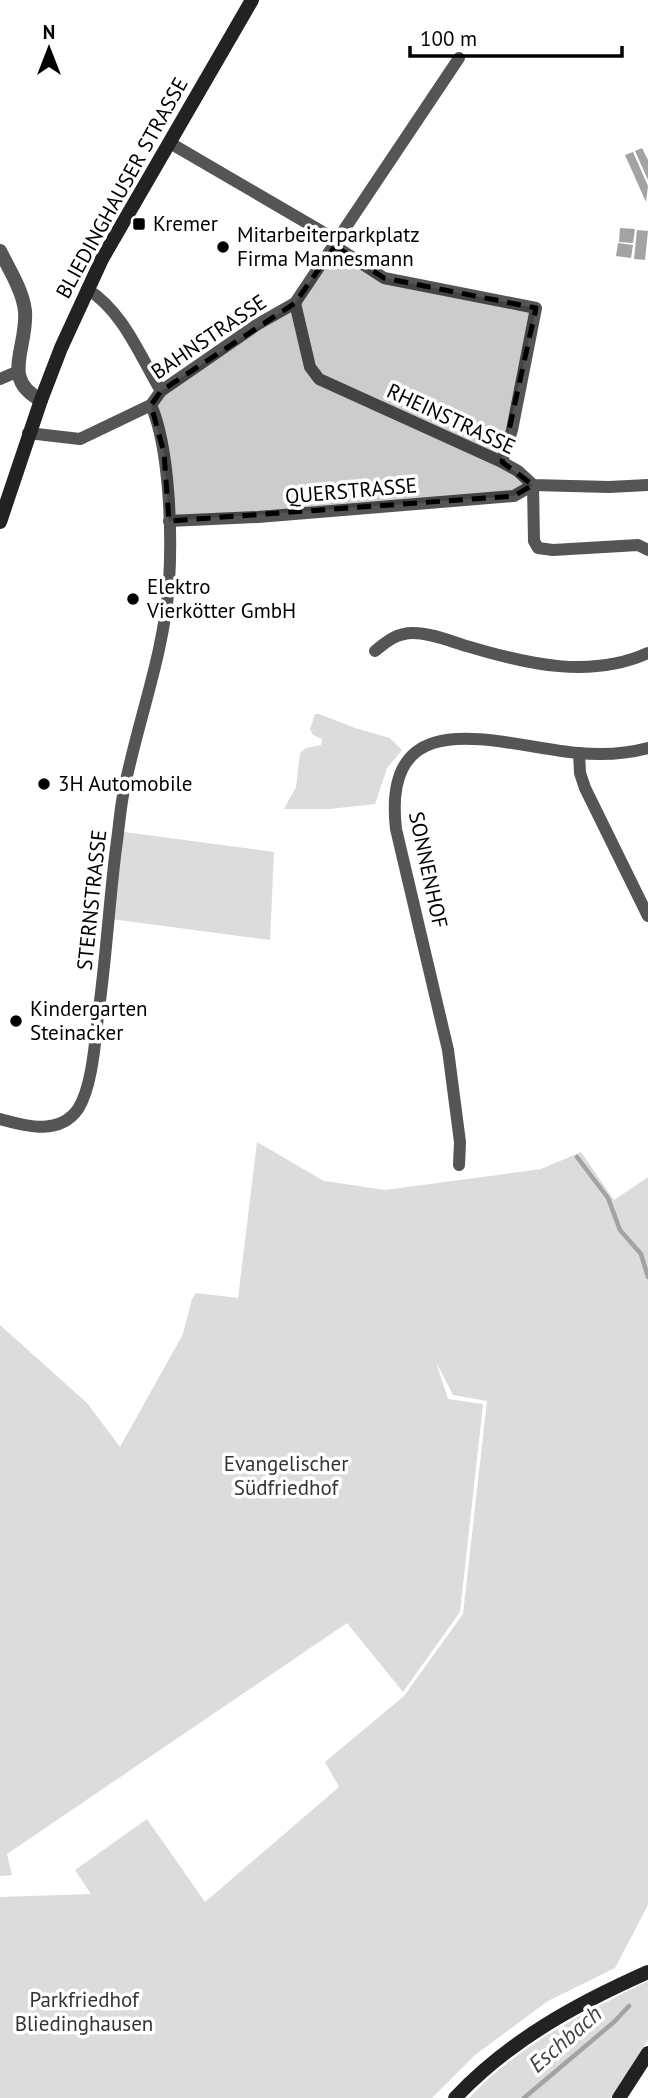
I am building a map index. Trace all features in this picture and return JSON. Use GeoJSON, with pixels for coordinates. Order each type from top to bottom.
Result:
{"type":"FeatureCollection","features":[{"type":"Feature","properties":{"kind":"main road","name":"BLIEDINGHAUSER STRASSE"},"geometry":{"type":"LineString","coordinates":[[0,522],[41,400],[102,260],[252,0]]}},
{"type":"Feature","properties":{"kind":"main road"},"geometry":{"type":"LineString","coordinates":[[455,2098],[483,2070],[533,2031],[583,2001],[648,1972]]}},
{"type":"Feature","properties":{"kind":"main road"},"geometry":{"type":"LineString","coordinates":[[619,2098],[648,2053]]}},
{"type":"Feature","properties":{"kind":"street","name":"BAHNSTRASSE"},"geometry":{"type":"LineString","coordinates":[[29,433],[80,439],[150,405],[161,391],[258,324],[295,303],[459,58]]}},
{"type":"Feature","properties":{"kind":"street"},"geometry":{"type":"LineString","coordinates":[[170,143],[337,243],[384,278],[536,308],[512,430],[502,462]]}},
{"type":"Feature","properties":{"kind":"street"},"geometry":{"type":"LineString","coordinates":[[0,251],[21,296],[25,312],[13,364],[7,376],[27,394],[41,400]]}},
{"type":"Feature","properties":{"kind":"street"},"geometry":{"type":"LineString","coordinates":[[88,289],[101,297],[114,312],[161,391]]}},
{"type":"Feature","properties":{"kind":"street","name":"RHEINSTRASSE"},"geometry":{"type":"LineString","coordinates":[[295,303],[310,368],[319,379],[502,462],[518,471],[533,485]]}},
{"type":"Feature","properties":{"kind":"street","name":"STERNSTRASSE"},"geometry":{"type":"LineString","coordinates":[[0,1118],[28,1126],[54,1126],[68,1119],[78,1109],[85,1093],[104,972],[123,792],[162,638],[169,582],[169,521],[164,453],[150,405]]}},
{"type":"Feature","properties":{"kind":"street"},"geometry":{"type":"LineString","coordinates":[[648,485],[533,485],[534,541],[538,548],[553,550],[638,545],[648,550]]}},
{"type":"Feature","properties":{"kind":"street","name":"QUERSTRASSE"},"geometry":{"type":"LineString","coordinates":[[169,521],[258,517],[513,496],[533,485]]}},
{"type":"Feature","properties":{"kind":"street"},"geometry":{"type":"LineString","coordinates":[[375,651],[398,635],[412,633],[512,659],[556,666],[609,665],[648,653]]}},
{"type":"Feature","properties":{"kind":"street","name":"SONNENHOF"},"geometry":{"type":"LineString","coordinates":[[459,1164],[460,1142],[448,1050],[396,829],[397,784],[403,768],[416,752],[429,744],[446,739],[508,743],[579,753],[648,748]]}},
{"type":"Feature","properties":{"kind":"street"},"geometry":{"type":"LineString","coordinates":[[579,753],[580,773],[585,788],[648,916]]}},
{"type":"Feature","properties":{"kind":"highlighted area"},"geometry":{"type":"Polygon","coordinates":[[[335,246],[384,278],[536,308],[502,462],[533,485],[514,496],[169,521],[164,453],[151,405],[161,391],[295,303],[335,246]]]}},
{"type":"Feature","properties":{"kind":"green space"},"geometry":{"type":"Polygon","coordinates":[[[315,714],[390,738],[402,750],[387,768],[375,804],[330,809],[284,809],[296,787],[300,753],[306,748],[321,745],[322,739],[313,735],[310,729],[315,714]]]}},
{"type":"Feature","properties":{"kind":"green space"},"geometry":{"type":"Polygon","coordinates":[[[124,832],[274,852],[270,940],[111,919],[124,832]]]}},
{"type":"Feature","properties":{"kind":"green space"},"geometry":{"type":"Polygon","coordinates":[[[257,1142],[324,1181],[385,1190],[541,1169],[581,1152],[614,1200],[648,1177],[648,1905],[615,1968],[548,2001],[475,2055],[432,2098],[0,2098],[0,1897],[91,1894],[75,1870],[147,1819],[205,1902],[339,1787],[325,1762],[404,1696],[463,1614],[487,1401],[453,1395],[436,1362],[448,1399],[483,1404],[460,1612],[403,1692],[347,1623],[7,1854],[12,1875],[0,1876],[0,1325],[87,1403],[120,1447],[183,1334],[196,1293],[238,1298],[257,1142]]]}},
{"type":"Feature","properties":{"kind":"green space"},"geometry":{"type":"Polygon","coordinates":[[[648,1981],[648,2040],[611,2098],[469,2098],[488,2079],[530,2046],[576,2018],[648,1981]]]}},
{"type":"Feature","properties":{"kind":"shaded area"},"geometry":{"type":"Polygon","coordinates":[[[642,148],[648,160],[648,180],[635,151],[642,148]]]}},
{"type":"Feature","properties":{"kind":"shaded area"},"geometry":{"type":"Polygon","coordinates":[[[633,152],[648,186],[646,202],[625,155],[633,152]]]}},
{"type":"Feature","properties":{"kind":"shaded area"},"geometry":{"type":"Polygon","coordinates":[[[620,228],[635,229],[633,243],[619,242],[620,228]]]}},
{"type":"Feature","properties":{"kind":"shaded area"},"geometry":{"type":"Polygon","coordinates":[[[637,230],[648,231],[645,260],[634,259],[637,230]]]}},
{"type":"Feature","properties":{"kind":"shaded area"},"geometry":{"type":"Polygon","coordinates":[[[618,243],[633,245],[631,258],[616,256],[618,243]]]}},
{"type":"Feature","properties":{"kind":"waterway"},"geometry":{"type":"LineString","coordinates":[[577,1157],[608,1198],[620,1230],[641,1254],[648,1277]]}},
{"type":"Feature","properties":{"kind":"waterway","name":"Eschbach"},"geometry":{"type":"LineString","coordinates":[[524,2098],[614,2022],[629,2006]]}},
{"type":"Feature","properties":{"kind":"place","name":"Kremer"},"geometry":{"type":"Point","coordinates":[139,224]}},
{"type":"Feature","properties":{"kind":"place","name":"Mitarbeiterparkplatz Firma Mannesmann"},"geometry":{"type":"Point","coordinates":[223,247]}},
{"type":"Feature","properties":{"kind":"place","name":"Elektro Vierkötter GmbH"},"geometry":{"type":"Point","coordinates":[133,599]}},
{"type":"Feature","properties":{"kind":"place","name":"3H Automobile"},"geometry":{"type":"Point","coordinates":[44,784]}},
{"type":"Feature","properties":{"kind":"place","name":"Kindergarten Steinacker"},"geometry":{"type":"Point","coordinates":[16,1021]}},
{"type":"Feature","properties":{"kind":"park label","name":"Evangelischer Südfriedhof"},"geometry":{"type":"Point","coordinates":[286,1476]}},
{"type":"Feature","properties":{"kind":"park label","name":"Parkfriedhof Bliedinghausen"},"geometry":{"type":"Point","coordinates":[84,2012]}}]}
